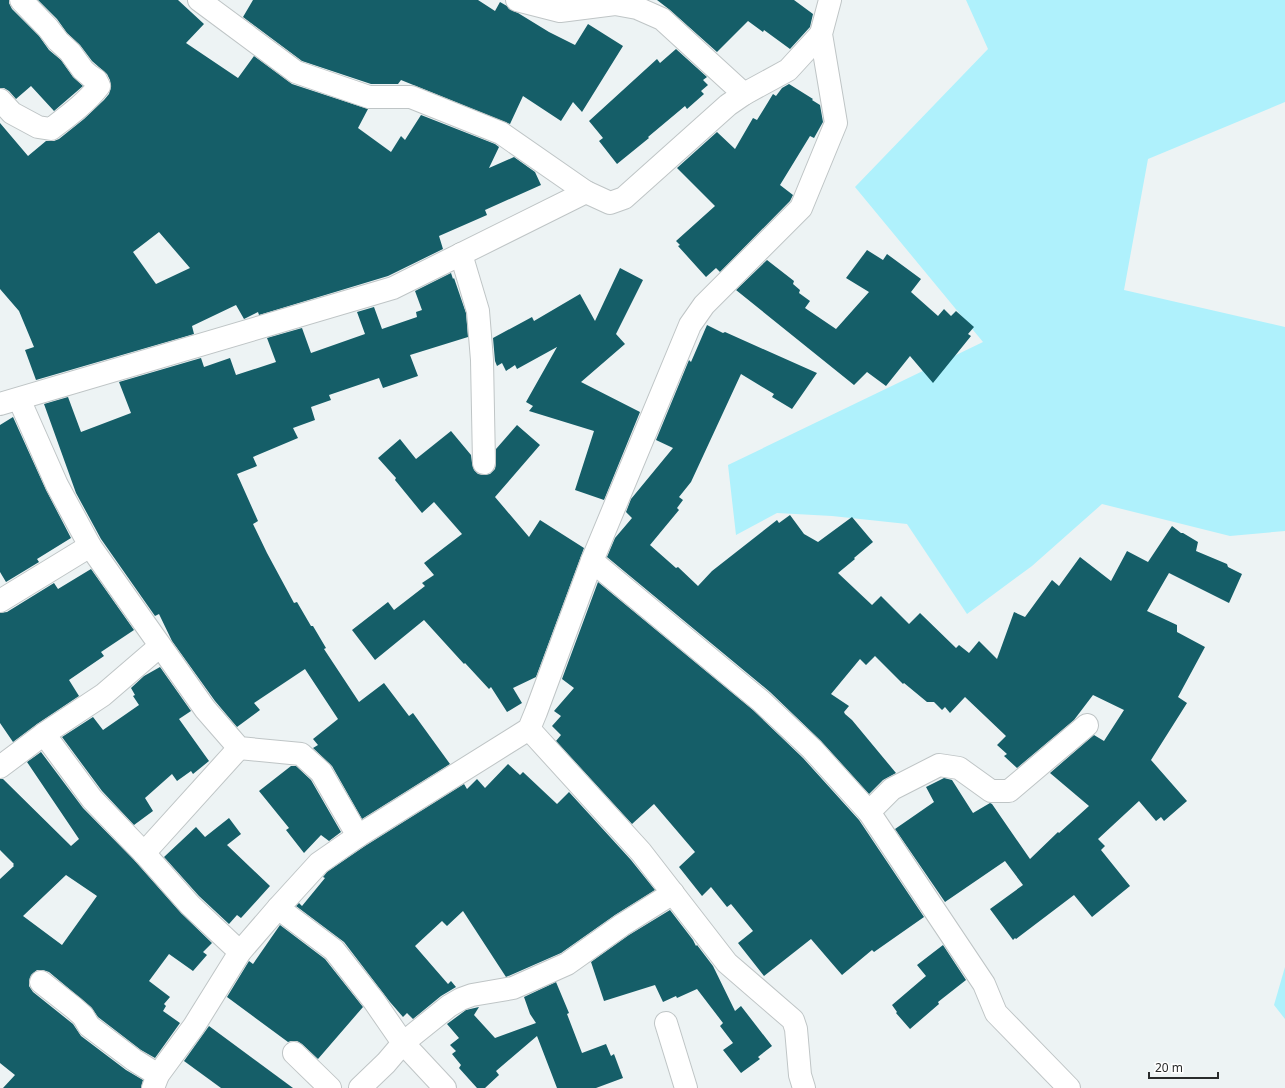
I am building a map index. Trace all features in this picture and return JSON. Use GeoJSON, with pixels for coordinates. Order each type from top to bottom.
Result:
{"type":"FeatureCollection","features":[{"type":"Feature","properties":{"kind":"street"},"geometry":{"type":"LineString","coordinates":[[0,100],[12,113],[38,127],[51,129],[72,114],[94,93],[99,86],[96,80],[83,70],[70,52],[21,0]]}},
{"type":"Feature","properties":{"kind":"street"},"geometry":{"type":"LineString","coordinates":[[199,0],[296,72],[369,97],[411,97],[501,133],[586,192],[610,203],[624,198],[728,105],[744,94],[788,70],[821,34]]}},
{"type":"Feature","properties":{"kind":"street"},"geometry":{"type":"LineString","coordinates":[[517,0],[560,11],[615,4],[637,8],[662,19],[744,94]]}},
{"type":"Feature","properties":{"kind":"street"},"geometry":{"type":"LineString","coordinates":[[42,982],[83,1016],[89,1026],[134,1060],[155,1082],[194,1026],[240,952],[320,863],[358,836],[529,729],[592,561],[690,325],[704,305],[801,208],[836,123],[821,34],[830,0]]}},
{"type":"Feature","properties":{"kind":"street"},"geometry":{"type":"LineString","coordinates":[[358,836],[321,772],[301,754],[239,748],[205,709],[90,546],[9,402],[393,288],[586,192]]}},
{"type":"Feature","properties":{"kind":"street"},"geometry":{"type":"LineString","coordinates":[[461,254],[478,312],[482,360],[484,463]]}},
{"type":"Feature","properties":{"kind":"street"},"geometry":{"type":"LineString","coordinates":[[0,601],[90,546]]}},
{"type":"Feature","properties":{"kind":"street"},"geometry":{"type":"LineString","coordinates":[[592,561],[761,701],[812,749],[869,812],[984,984],[996,1013],[1069,1088]]}},
{"type":"Feature","properties":{"kind":"street"},"geometry":{"type":"LineString","coordinates":[[0,767],[44,734],[103,694],[160,646]]}},
{"type":"Feature","properties":{"kind":"street"},"geometry":{"type":"LineString","coordinates":[[869,812],[892,789],[939,765],[959,768],[991,791],[1009,791],[1087,725]]}},
{"type":"Feature","properties":{"kind":"street"},"geometry":{"type":"LineString","coordinates":[[529,729],[641,852],[727,962],[793,1020],[796,1029],[800,1075],[804,1088]]}},
{"type":"Feature","properties":{"kind":"street"},"geometry":{"type":"LineString","coordinates":[[44,734],[92,798],[190,905],[240,952]]}},
{"type":"Feature","properties":{"kind":"street"},"geometry":{"type":"LineString","coordinates":[[144,853],[239,748]]}},
{"type":"Feature","properties":{"kind":"street"},"geometry":{"type":"LineString","coordinates":[[360,1088],[403,1043],[449,1006],[472,995],[513,988],[567,964],[622,924],[673,894]]}},
{"type":"Feature","properties":{"kind":"street"},"geometry":{"type":"LineString","coordinates":[[278,908],[334,950],[374,1001],[403,1043],[446,1088]]}},
{"type":"Feature","properties":{"kind":"street"},"geometry":{"type":"LineString","coordinates":[[666,1023],[686,1088]]}},
{"type":"Feature","properties":{"kind":"street"},"geometry":{"type":"LineString","coordinates":[[294,1053],[330,1088]]}},
{"type":"Feature","properties":{"kind":"shaded area"},"geometry":{"type":"Polygon","coordinates":[[[966,0],[1285,0],[1285,102],[1148,159],[1124,290],[1285,327],[1285,531],[1230,536],[1102,504],[1032,566],[967,614],[907,524],[832,516],[777,513],[736,535],[728,465],[983,342],[855,187],[988,49],[966,0]]]}},
{"type":"Feature","properties":{"kind":"shaded area"},"geometry":{"type":"Polygon","coordinates":[[[1285,967],[1285,1019],[1274,1005],[1285,967]]]}},
{"type":"Feature","properties":{"kind":"building"},"geometry":{"type":"Polygon","coordinates":[[[0,0],[9,0],[12,9],[39,36],[49,50],[61,60],[73,77],[83,86],[54,111],[31,86],[16,99],[9,91],[4,88],[0,88],[0,0]]]}},
{"type":"Feature","properties":{"kind":"building"},"geometry":{"type":"Polygon","coordinates":[[[38,0],[178,0],[204,24],[186,43],[238,78],[254,56],[292,84],[368,109],[358,128],[391,152],[401,136],[405,140],[421,115],[495,144],[499,147],[489,168],[514,157],[535,172],[541,185],[485,210],[487,215],[439,236],[443,249],[388,276],[259,315],[258,312],[244,319],[236,305],[192,326],[194,334],[36,380],[25,350],[34,347],[19,311],[0,289],[0,123],[28,156],[46,141],[54,141],[59,139],[84,119],[104,100],[109,94],[111,87],[107,74],[92,61],[80,45],[67,33],[57,19],[38,0]],[[159,232],[133,252],[156,284],[190,268],[159,232]]]}},
{"type":"Feature","properties":{"kind":"building"},"geometry":{"type":"Polygon","coordinates":[[[253,0],[478,0],[495,11],[500,2],[509,9],[549,32],[575,45],[588,24],[623,46],[582,112],[573,102],[561,121],[523,96],[510,124],[401,80],[398,84],[371,84],[302,61],[243,17],[253,0]]]}},
{"type":"Feature","properties":{"kind":"building"},"geometry":{"type":"Polygon","coordinates":[[[657,0],[794,0],[813,14],[810,27],[790,49],[764,30],[763,32],[748,21],[717,52],[657,0]]]}},
{"type":"Feature","properties":{"kind":"building"},"geometry":{"type":"Polygon","coordinates":[[[676,49],[707,77],[703,80],[708,85],[701,91],[704,94],[687,109],[685,106],[617,164],[599,141],[603,138],[589,121],[657,59],[660,63],[676,49]]]}},
{"type":"Feature","properties":{"kind":"building"},"geometry":{"type":"Polygon","coordinates":[[[789,84],[820,105],[823,122],[814,138],[810,136],[780,185],[793,195],[790,201],[720,272],[716,268],[706,277],[678,246],[680,245],[676,241],[715,206],[677,168],[717,132],[735,149],[753,118],[757,120],[773,94],[776,96],[782,88],[789,84]]]}},
{"type":"Feature","properties":{"kind":"building"},"geometry":{"type":"Polygon","coordinates":[[[867,250],[883,260],[887,254],[921,279],[911,292],[938,316],[944,309],[951,316],[956,311],[974,327],[968,334],[971,336],[933,383],[910,356],[886,386],[867,372],[854,385],[736,290],[767,260],[794,281],[793,284],[800,290],[799,293],[810,301],[805,308],[836,329],[869,292],[846,278],[867,250]]]}},
{"type":"Feature","properties":{"kind":"building"},"geometry":{"type":"Polygon","coordinates":[[[620,268],[643,280],[616,334],[625,344],[581,382],[640,412],[604,500],[575,490],[594,431],[529,411],[533,406],[526,402],[557,347],[517,369],[515,365],[506,371],[502,363],[497,366],[495,361],[493,338],[532,317],[534,321],[580,294],[595,321],[620,268]]]}},
{"type":"Feature","properties":{"kind":"building"},"geometry":{"type":"Polygon","coordinates":[[[451,273],[466,313],[468,337],[410,355],[418,376],[383,388],[379,378],[329,395],[331,400],[311,407],[315,420],[293,428],[298,438],[253,457],[257,466],[237,474],[258,521],[253,524],[267,553],[294,603],[297,602],[311,626],[313,626],[326,648],[324,649],[359,702],[384,683],[409,716],[413,713],[450,764],[362,819],[332,766],[313,748],[318,745],[313,739],[338,719],[305,669],[254,703],[260,710],[237,727],[215,701],[172,641],[159,614],[155,616],[101,539],[76,493],[44,404],[68,397],[81,432],[131,413],[119,382],[201,358],[204,367],[230,358],[236,375],[276,362],[267,338],[302,328],[311,353],[365,334],[357,312],[374,307],[382,329],[417,317],[416,312],[422,310],[415,291],[451,273]]]}},
{"type":"Feature","properties":{"kind":"building"},"geometry":{"type":"Polygon","coordinates":[[[707,325],[817,373],[792,409],[772,397],[774,394],[741,374],[691,482],[679,497],[683,500],[677,508],[679,510],[650,545],[676,568],[678,567],[698,586],[712,571],[777,520],[779,523],[790,515],[804,534],[818,542],[852,517],[873,542],[838,573],[872,605],[881,596],[909,624],[920,613],[956,648],[959,645],[969,653],[979,641],[997,659],[1014,612],[1025,617],[1052,580],[1059,586],[1080,557],[1111,581],[1127,551],[1148,562],[1172,526],[1181,533],[1198,542],[1196,551],[1227,564],[1228,567],[1242,574],[1229,603],[1169,573],[1147,611],[1177,625],[1177,632],[1205,647],[1178,697],[1187,703],[1151,760],[1187,801],[1164,821],[1161,817],[1156,821],[1139,801],[1098,839],[1105,846],[1101,850],[1130,886],[1092,917],[1074,895],[1013,940],[990,909],[1023,885],[1005,861],[945,902],[895,829],[934,802],[926,787],[944,778],[952,780],[973,813],[990,803],[992,804],[1030,859],[1058,832],[1059,833],[1089,806],[1050,773],[1094,735],[1104,741],[1124,710],[1093,695],[1074,720],[1017,768],[1004,756],[1007,754],[997,745],[1006,736],[965,697],[950,713],[945,707],[942,710],[934,702],[927,702],[904,683],[903,684],[875,656],[866,665],[860,659],[831,694],[849,706],[844,712],[845,714],[852,720],[896,773],[883,780],[869,794],[821,741],[770,692],[607,557],[615,538],[632,518],[626,512],[631,499],[673,448],[656,440],[689,360],[691,362],[707,325]]]}},
{"type":"Feature","properties":{"kind":"building"},"geometry":{"type":"Polygon","coordinates":[[[13,417],[46,490],[71,538],[37,559],[39,562],[6,582],[0,572],[0,425],[13,417]]]}},
{"type":"Feature","properties":{"kind":"building"},"geometry":{"type":"Polygon","coordinates":[[[517,425],[540,445],[495,497],[529,537],[540,520],[584,548],[536,677],[513,688],[522,703],[507,712],[491,687],[489,689],[424,620],[375,660],[352,630],[388,602],[394,610],[425,586],[422,583],[434,575],[424,563],[462,534],[434,502],[422,513],[395,480],[396,478],[378,458],[400,439],[416,459],[451,431],[471,455],[474,470],[478,474],[490,474],[495,469],[496,449],[517,425]]]}},
{"type":"Feature","properties":{"kind":"building"},"geometry":{"type":"Polygon","coordinates":[[[91,569],[134,630],[101,652],[104,656],[69,680],[79,696],[13,742],[0,723],[0,613],[7,612],[54,583],[58,589],[91,569]]]}},
{"type":"Feature","properties":{"kind":"building"},"geometry":{"type":"Polygon","coordinates":[[[598,582],[753,710],[803,758],[859,820],[924,917],[874,952],[872,950],[842,975],[811,939],[764,976],[738,943],[753,931],[731,904],[727,907],[711,887],[702,896],[679,867],[695,852],[654,804],[632,824],[556,741],[561,735],[552,726],[561,716],[554,711],[574,688],[562,679],[598,582]]]}},
{"type":"Feature","properties":{"kind":"building"},"geometry":{"type":"Polygon","coordinates":[[[160,667],[191,711],[179,719],[209,761],[193,774],[191,771],[177,781],[172,774],[145,798],[153,811],[134,825],[102,791],[62,737],[93,717],[103,730],[139,705],[133,696],[135,695],[131,688],[144,676],[160,667]]]}},
{"type":"Feature","properties":{"kind":"building"},"geometry":{"type":"Polygon","coordinates":[[[41,752],[83,808],[135,861],[181,913],[212,943],[203,952],[207,955],[193,971],[169,954],[149,981],[170,997],[164,1004],[166,1006],[163,1011],[180,1023],[155,1058],[141,1050],[98,1017],[91,1007],[49,972],[37,970],[31,975],[29,986],[33,992],[73,1024],[81,1036],[126,1070],[143,1080],[141,1088],[3,1088],[15,1075],[0,1063],[0,879],[14,866],[14,864],[0,850],[0,779],[3,779],[71,846],[79,839],[27,762],[41,752]],[[66,875],[23,916],[62,945],[97,896],[66,875]]]}},
{"type":"Feature","properties":{"kind":"building"},"geometry":{"type":"Polygon","coordinates":[[[508,764],[520,775],[523,772],[557,804],[569,792],[631,860],[655,890],[615,915],[561,953],[506,977],[463,911],[447,926],[442,921],[415,946],[448,984],[451,981],[456,987],[441,996],[413,1019],[407,1013],[403,1017],[344,942],[296,906],[299,903],[302,906],[325,878],[323,877],[327,872],[365,846],[464,784],[467,789],[477,779],[485,788],[508,764]]]}},
{"type":"Feature","properties":{"kind":"building"},"geometry":{"type":"Polygon","coordinates":[[[291,766],[296,766],[311,780],[341,832],[329,841],[321,835],[304,853],[286,830],[289,828],[259,791],[291,766]]]}},
{"type":"Feature","properties":{"kind":"building"},"geometry":{"type":"Polygon","coordinates":[[[229,818],[241,834],[227,845],[270,886],[241,918],[237,915],[229,924],[199,896],[164,857],[196,827],[205,837],[229,818]]]}},
{"type":"Feature","properties":{"kind":"building"},"geometry":{"type":"Polygon","coordinates":[[[670,910],[696,946],[697,945],[713,966],[735,1011],[741,1006],[772,1046],[758,1057],[760,1059],[741,1073],[723,1050],[733,1043],[720,1026],[723,1023],[697,989],[677,998],[676,996],[663,1002],[655,985],[604,1001],[591,962],[629,935],[670,910]]]}},
{"type":"Feature","properties":{"kind":"building"},"geometry":{"type":"Polygon","coordinates":[[[280,925],[325,959],[363,1007],[318,1059],[302,1044],[297,1041],[288,1042],[227,997],[249,961],[253,964],[280,925]]]}},
{"type":"Feature","properties":{"kind":"building"},"geometry":{"type":"Polygon","coordinates":[[[943,945],[966,980],[938,1002],[939,1004],[910,1029],[896,1013],[897,1012],[892,1005],[926,976],[917,965],[943,945]]]}},
{"type":"Feature","properties":{"kind":"building"},"geometry":{"type":"Polygon","coordinates":[[[556,982],[569,1013],[567,1014],[582,1053],[606,1044],[611,1056],[614,1054],[623,1078],[596,1088],[557,1088],[537,1036],[496,1071],[499,1075],[485,1088],[477,1088],[459,1068],[461,1065],[452,1054],[456,1051],[450,1045],[459,1038],[447,1024],[466,1010],[479,1007],[474,1015],[495,1038],[536,1023],[530,1014],[524,997],[556,982]]]}},
{"type":"Feature","properties":{"kind":"building"},"geometry":{"type":"Polygon","coordinates":[[[209,1026],[293,1088],[221,1088],[184,1061],[209,1026]]]}}]}
